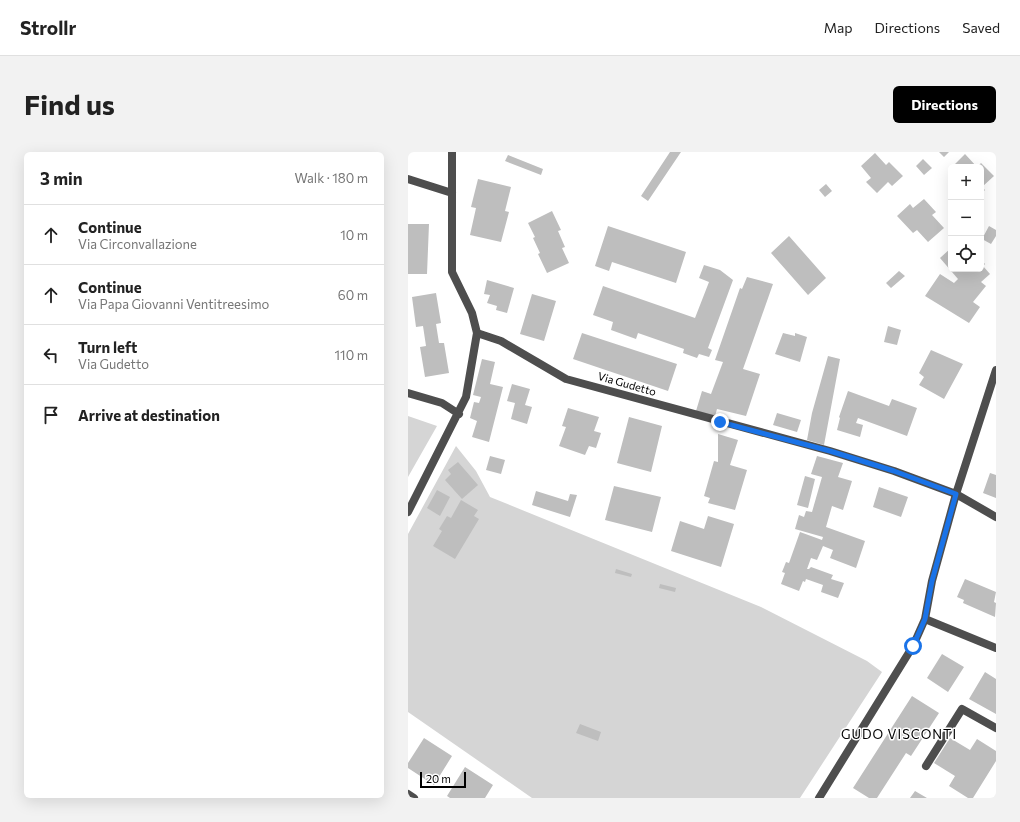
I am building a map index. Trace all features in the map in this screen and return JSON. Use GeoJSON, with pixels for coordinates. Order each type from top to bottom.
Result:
{"type":"FeatureCollection","features":[{"type":"Feature","properties":{"kind":"street"},"geometry":{"type":"LineString","coordinates":[[408,512],[459,414],[466,397],[476,333],[472,313],[452,272],[452,152]]}},
{"type":"Feature","properties":{"kind":"street"},"geometry":{"type":"LineString","coordinates":[[408,180],[452,192]]}},
{"type":"Feature","properties":{"kind":"street","name":"Via Gudetto"},"geometry":{"type":"LineString","coordinates":[[476,333],[501,341],[566,378],[830,451],[894,471],[956,494],[996,517]]}},
{"type":"Feature","properties":{"kind":"street"},"geometry":{"type":"LineString","coordinates":[[819,798],[913,646],[925,619],[932,581],[956,494],[996,370]]}},
{"type":"Feature","properties":{"kind":"street"},"geometry":{"type":"LineString","coordinates":[[408,393],[442,403],[459,414]]}},
{"type":"Feature","properties":{"kind":"street"},"geometry":{"type":"LineString","coordinates":[[925,619],[996,648]]}},
{"type":"Feature","properties":{"kind":"street"},"geometry":{"type":"LineString","coordinates":[[926,766],[962,709],[996,728]]}},
{"type":"Feature","properties":{"kind":"street"},"geometry":{"type":"LineString","coordinates":[[408,794],[414,798]]}},
{"type":"Feature","properties":{"kind":"shaded area"},"geometry":{"type":"Polygon","coordinates":[[[408,416],[437,426],[408,477],[408,416]]]}},
{"type":"Feature","properties":{"kind":"shaded area"},"geometry":{"type":"Polygon","coordinates":[[[456,446],[476,471],[490,497],[761,607],[867,661],[882,672],[800,798],[532,798],[408,712],[408,534],[456,446]]]}},
{"type":"Feature","properties":{"kind":"building"},"geometry":{"type":"Polygon","coordinates":[[[670,152],[681,152],[648,201],[641,196],[670,152]]]}},
{"type":"Feature","properties":{"kind":"building"},"geometry":{"type":"Polygon","coordinates":[[[939,152],[949,152],[944,157],[939,152]]]}},
{"type":"Feature","properties":{"kind":"building"},"geometry":{"type":"Polygon","coordinates":[[[875,153],[886,165],[889,162],[903,176],[892,186],[888,182],[877,193],[866,182],[871,178],[861,166],[875,153]]]}},
{"type":"Feature","properties":{"kind":"building"},"geometry":{"type":"Polygon","coordinates":[[[965,154],[974,164],[955,164],[965,154]]]}},
{"type":"Feature","properties":{"kind":"building"},"geometry":{"type":"Polygon","coordinates":[[[508,155],[543,169],[541,175],[505,161],[508,155]]]}},
{"type":"Feature","properties":{"kind":"building"},"geometry":{"type":"Polygon","coordinates":[[[923,159],[932,168],[924,175],[916,166],[923,159]]]}},
{"type":"Feature","properties":{"kind":"building"},"geometry":{"type":"Polygon","coordinates":[[[984,166],[994,176],[984,185],[984,166]]]}},
{"type":"Feature","properties":{"kind":"building"},"geometry":{"type":"Polygon","coordinates":[[[478,179],[511,187],[505,211],[509,212],[501,242],[470,235],[476,208],[471,207],[478,179]]]}},
{"type":"Feature","properties":{"kind":"building"},"geometry":{"type":"Polygon","coordinates":[[[826,184],[832,191],[825,197],[819,190],[826,184]]]}},
{"type":"Feature","properties":{"kind":"building"},"geometry":{"type":"Polygon","coordinates":[[[924,199],[936,212],[932,215],[944,228],[928,242],[917,230],[913,233],[897,216],[910,204],[913,208],[924,199]]]}},
{"type":"Feature","properties":{"kind":"building"},"geometry":{"type":"Polygon","coordinates":[[[552,211],[561,230],[558,231],[565,247],[562,248],[569,263],[547,273],[538,254],[540,253],[533,238],[535,237],[528,223],[552,211]]]}},
{"type":"Feature","properties":{"kind":"building"},"geometry":{"type":"Polygon","coordinates":[[[408,224],[429,224],[427,274],[408,274],[408,224]]]}},
{"type":"Feature","properties":{"kind":"building"},"geometry":{"type":"Polygon","coordinates":[[[608,226],[686,252],[676,283],[612,262],[609,271],[595,266],[608,226]]]}},
{"type":"Feature","properties":{"kind":"building"},"geometry":{"type":"Polygon","coordinates":[[[989,226],[996,230],[996,236],[991,244],[984,240],[984,235],[989,226]]]}},
{"type":"Feature","properties":{"kind":"building"},"geometry":{"type":"Polygon","coordinates":[[[789,236],[826,278],[808,295],[771,253],[789,236]]]}},
{"type":"Feature","properties":{"kind":"building"},"geometry":{"type":"Polygon","coordinates":[[[948,251],[948,267],[940,258],[948,251]]]}},
{"type":"Feature","properties":{"kind":"building"},"geometry":{"type":"Polygon","coordinates":[[[704,265],[720,270],[733,280],[708,348],[712,350],[709,357],[699,354],[697,358],[683,353],[684,349],[638,333],[636,339],[611,330],[613,322],[593,315],[603,286],[695,318],[709,282],[699,278],[704,265]]]}},
{"type":"Feature","properties":{"kind":"building"},"geometry":{"type":"Polygon","coordinates":[[[984,267],[990,274],[981,282],[986,286],[973,302],[980,307],[969,323],[925,296],[940,274],[954,283],[958,279],[952,272],[984,272],[984,267]]]}},
{"type":"Feature","properties":{"kind":"building"},"geometry":{"type":"Polygon","coordinates":[[[899,271],[905,276],[891,288],[886,283],[899,271]]]}},
{"type":"Feature","properties":{"kind":"building"},"geometry":{"type":"Polygon","coordinates":[[[747,277],[773,284],[743,369],[760,374],[746,416],[717,409],[715,416],[696,411],[702,391],[711,394],[723,362],[715,360],[740,288],[742,289],[747,277]]]}},
{"type":"Feature","properties":{"kind":"building"},"geometry":{"type":"Polygon","coordinates":[[[487,280],[514,288],[507,313],[496,310],[497,306],[487,303],[490,295],[484,294],[487,280]]]}},
{"type":"Feature","properties":{"kind":"building"},"geometry":{"type":"Polygon","coordinates":[[[436,293],[441,323],[436,324],[439,343],[444,343],[449,373],[425,377],[420,347],[426,346],[423,326],[416,327],[412,297],[436,293]]]}},
{"type":"Feature","properties":{"kind":"building"},"geometry":{"type":"Polygon","coordinates":[[[532,294],[556,301],[544,341],[520,334],[532,294]]]}},
{"type":"Feature","properties":{"kind":"building"},"geometry":{"type":"Polygon","coordinates":[[[888,326],[901,330],[897,345],[884,342],[888,326]]]}},
{"type":"Feature","properties":{"kind":"building"},"geometry":{"type":"Polygon","coordinates":[[[582,333],[677,364],[668,391],[573,359],[582,333]]]}},
{"type":"Feature","properties":{"kind":"building"},"geometry":{"type":"Polygon","coordinates":[[[783,333],[795,336],[795,333],[807,337],[800,362],[775,354],[783,333]]]}},
{"type":"Feature","properties":{"kind":"building"},"geometry":{"type":"Polygon","coordinates":[[[931,350],[963,364],[944,399],[919,385],[924,377],[919,373],[931,350]]]}},
{"type":"Feature","properties":{"kind":"building"},"geometry":{"type":"Polygon","coordinates":[[[828,356],[840,359],[824,445],[807,440],[812,413],[828,356]]]}},
{"type":"Feature","properties":{"kind":"building"},"geometry":{"type":"Polygon","coordinates":[[[482,359],[495,362],[490,384],[503,387],[489,442],[472,437],[477,421],[470,418],[474,402],[479,403],[481,397],[473,395],[482,359]]]}},
{"type":"Feature","properties":{"kind":"building"},"geometry":{"type":"Polygon","coordinates":[[[512,384],[530,389],[525,405],[532,407],[527,424],[511,419],[515,403],[507,401],[512,384]]]}},
{"type":"Feature","properties":{"kind":"building"},"geometry":{"type":"Polygon","coordinates":[[[848,391],[889,406],[892,399],[917,408],[907,436],[858,418],[856,423],[863,425],[860,437],[837,430],[839,417],[848,391]]]}},
{"type":"Feature","properties":{"kind":"building"},"geometry":{"type":"Polygon","coordinates":[[[568,408],[599,417],[594,431],[601,433],[596,448],[589,446],[585,455],[559,446],[566,427],[562,426],[568,408]]]}},
{"type":"Feature","properties":{"kind":"building"},"geometry":{"type":"Polygon","coordinates":[[[777,413],[801,420],[797,432],[773,425],[777,413]]]}},
{"type":"Feature","properties":{"kind":"building"},"geometry":{"type":"Polygon","coordinates":[[[629,417],[662,426],[651,472],[617,463],[629,417]]]}},
{"type":"Feature","properties":{"kind":"building"},"geometry":{"type":"Polygon","coordinates":[[[718,434],[738,440],[730,465],[747,470],[735,510],[708,503],[710,498],[704,496],[714,461],[718,462],[718,434]]]}},
{"type":"Feature","properties":{"kind":"building"},"geometry":{"type":"Polygon","coordinates":[[[490,456],[505,460],[501,474],[486,470],[490,456]]]}},
{"type":"Feature","properties":{"kind":"building"},"geometry":{"type":"Polygon","coordinates":[[[817,456],[843,463],[838,477],[852,481],[843,510],[832,506],[826,527],[865,541],[856,568],[830,558],[833,550],[823,546],[817,560],[811,558],[807,569],[811,567],[833,575],[831,579],[844,583],[838,598],[821,592],[823,585],[806,579],[805,582],[803,581],[799,591],[781,584],[785,573],[782,572],[786,562],[789,563],[800,532],[822,540],[823,537],[795,529],[799,515],[804,517],[806,511],[812,512],[822,477],[811,474],[817,456]]]}},
{"type":"Feature","properties":{"kind":"building"},"geometry":{"type":"Polygon","coordinates":[[[458,462],[478,485],[462,499],[445,480],[451,474],[448,470],[458,462]]]}},
{"type":"Feature","properties":{"kind":"building"},"geometry":{"type":"Polygon","coordinates":[[[990,473],[996,475],[996,498],[983,493],[990,473]]]}},
{"type":"Feature","properties":{"kind":"building"},"geometry":{"type":"Polygon","coordinates":[[[805,476],[815,479],[808,508],[797,505],[805,476]]]}},
{"type":"Feature","properties":{"kind":"building"},"geometry":{"type":"Polygon","coordinates":[[[614,486],[661,497],[652,532],[605,520],[614,486]]]}},
{"type":"Feature","properties":{"kind":"building"},"geometry":{"type":"Polygon","coordinates":[[[879,487],[908,497],[901,517],[873,507],[879,487]]]}},
{"type":"Feature","properties":{"kind":"building"},"geometry":{"type":"Polygon","coordinates":[[[437,490],[450,497],[440,516],[427,508],[437,490]]]}},
{"type":"Feature","properties":{"kind":"building"},"geometry":{"type":"Polygon","coordinates":[[[536,491],[568,501],[570,494],[577,495],[570,517],[532,505],[536,491]]]}},
{"type":"Feature","properties":{"kind":"building"},"geometry":{"type":"Polygon","coordinates":[[[461,500],[478,510],[474,516],[479,519],[455,559],[433,546],[442,531],[439,529],[447,516],[451,518],[461,500]]]}},
{"type":"Feature","properties":{"kind":"building"},"geometry":{"type":"Polygon","coordinates":[[[708,516],[734,524],[721,567],[671,551],[680,521],[704,529],[708,516]]]}},
{"type":"Feature","properties":{"kind":"building"},"geometry":{"type":"Polygon","coordinates":[[[616,569],[632,574],[631,577],[615,573],[616,569]]]}},
{"type":"Feature","properties":{"kind":"building"},"geometry":{"type":"Polygon","coordinates":[[[965,579],[996,592],[994,602],[996,603],[995,617],[963,603],[964,600],[957,597],[965,579]]]}},
{"type":"Feature","properties":{"kind":"building"},"geometry":{"type":"Polygon","coordinates":[[[660,584],[676,588],[675,592],[659,588],[660,584]]]}},
{"type":"Feature","properties":{"kind":"building"},"geometry":{"type":"Polygon","coordinates":[[[942,654],[964,667],[948,692],[927,678],[942,654]]]}},
{"type":"Feature","properties":{"kind":"building"},"geometry":{"type":"Polygon","coordinates":[[[985,672],[996,679],[996,714],[969,699],[985,672]]]}},
{"type":"Feature","properties":{"kind":"building"},"geometry":{"type":"Polygon","coordinates":[[[912,696],[939,713],[911,756],[906,753],[877,798],[869,798],[853,788],[912,696]]]}},
{"type":"Feature","properties":{"kind":"building"},"geometry":{"type":"Polygon","coordinates":[[[580,724],[601,732],[598,741],[576,733],[580,724]]]}},
{"type":"Feature","properties":{"kind":"building"},"geometry":{"type":"Polygon","coordinates":[[[424,738],[452,756],[434,785],[408,768],[408,763],[424,738]]]}},
{"type":"Feature","properties":{"kind":"building"},"geometry":{"type":"Polygon","coordinates":[[[950,738],[970,750],[977,739],[996,751],[996,761],[973,798],[968,798],[949,786],[955,776],[934,763],[950,738]]]}},
{"type":"Feature","properties":{"kind":"building"},"geometry":{"type":"Polygon","coordinates":[[[465,767],[493,785],[485,798],[450,798],[447,796],[465,767]]]}},
{"type":"Feature","properties":{"kind":"building"},"geometry":{"type":"Polygon","coordinates":[[[915,791],[927,798],[910,798],[915,791]]]}},
{"type":"Feature","properties":{"kind":"district","name":"GUDO VISCONTI"},"geometry":{"type":"Point","coordinates":[899,734]}},
{"type":"Feature","properties":{"kind":"route"},"geometry":{"type":"LineString","coordinates":[[720,422],[830,451],[894,471],[956,494],[932,581],[925,619],[913,646]]}}]}
